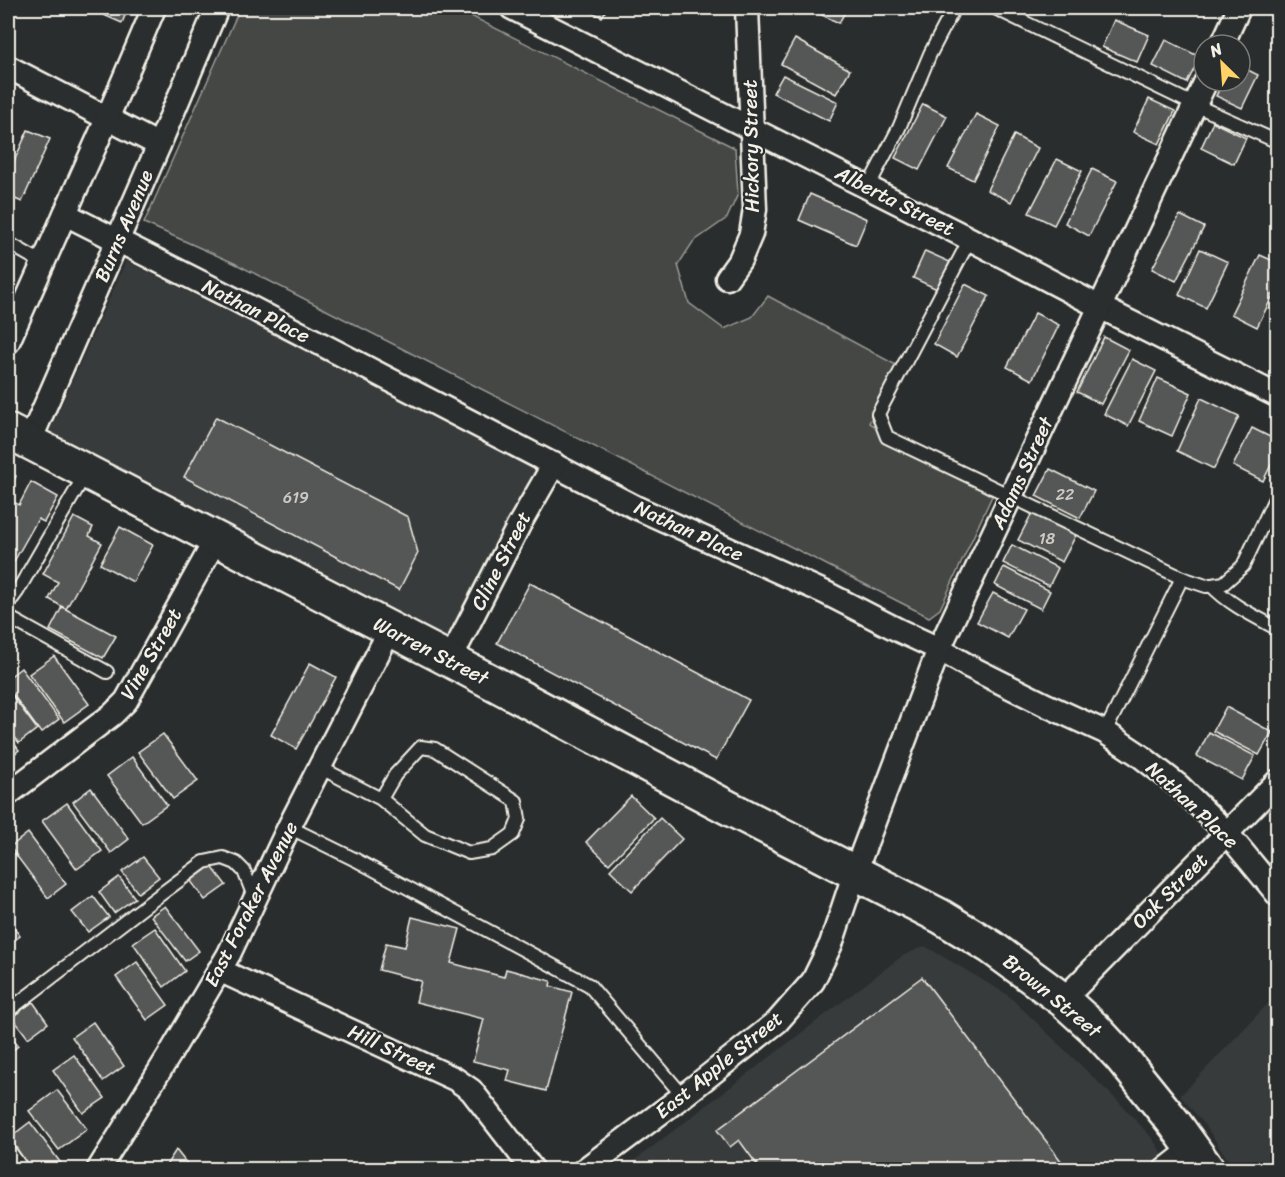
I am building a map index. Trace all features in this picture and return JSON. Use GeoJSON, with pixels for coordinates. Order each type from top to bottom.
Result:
{"type":"FeatureCollection","features":[{"type":"Feature","properties":{"kind":"street"},"geometry":{"type":"LineString","coordinates":[[8,342],[154,8]]}},
{"type":"Feature","properties":{"kind":"street","name":"Burns Avenue"},"geometry":{"type":"LineString","coordinates":[[19,437],[74,342],[217,8]]}},
{"type":"Feature","properties":{"kind":"street","name":"Alberta Street"},"geometry":{"type":"LineString","coordinates":[[512,8],[1278,396]]}},
{"type":"Feature","properties":{"kind":"street","name":"Hickory Street"},"geometry":{"type":"LineString","coordinates":[[728,278],[740,260],[751,234],[755,209],[747,8]]}},
{"type":"Feature","properties":{"kind":"street"},"geometry":{"type":"LineString","coordinates":[[1228,33],[1239,8]]}},
{"type":"Feature","properties":{"kind":"street"},"geometry":{"type":"LineString","coordinates":[[8,68],[159,145]]}},
{"type":"Feature","properties":{"kind":"street","name":"Adams Street"},"geometry":{"type":"LineString","coordinates":[[855,872],[939,649],[1200,93]]}},
{"type":"Feature","properties":{"kind":"street","name":"Nathan Place"},"geometry":{"type":"LineString","coordinates":[[65,214],[635,507],[826,593],[1008,686],[1105,732],[1179,786],[1227,833],[1278,896]]}},
{"type":"Feature","properties":{"kind":"street","name":"Warren Street"},"geometry":{"type":"LineString","coordinates":[[19,437],[855,872]]}},
{"type":"Feature","properties":{"kind":"street","name":"Cline Street"},"geometry":{"type":"LineString","coordinates":[[450,660],[519,525],[554,464]]}},
{"type":"Feature","properties":{"kind":"street","name":"Vine Street"},"geometry":{"type":"LineString","coordinates":[[8,794],[113,714],[126,701],[216,539]]}},
{"type":"Feature","properties":{"kind":"street","name":"East Foraker Avenue"},"geometry":{"type":"LineString","coordinates":[[98,1170],[229,954],[290,827],[390,630]]}},
{"type":"Feature","properties":{"kind":"street","name":"Oak Street"},"geometry":{"type":"LineString","coordinates":[[1063,1000],[1278,781]]}},
{"type":"Feature","properties":{"kind":"street","name":"Brown Street"},"geometry":{"type":"LineString","coordinates":[[855,872],[940,916],[991,946],[1063,1000],[1121,1057],[1200,1159]]}},
{"type":"Feature","properties":{"kind":"street","name":"East Apple Street"},"geometry":{"type":"LineString","coordinates":[[584,1170],[777,1022],[813,981],[831,944],[855,872]]}},
{"type":"Feature","properties":{"kind":"street","name":"Hill Street"},"geometry":{"type":"LineString","coordinates":[[219,970],[455,1079],[471,1090],[533,1170]]}},
{"type":"Feature","properties":{"kind":"street"},"geometry":{"type":"LineString","coordinates":[[1164,1170],[1200,1159]]}},
{"type":"Feature","properties":{"kind":"lane"},"geometry":{"type":"LineString","coordinates":[[868,187],[899,128],[930,54],[954,8]]}},
{"type":"Feature","properties":{"kind":"lane"},"geometry":{"type":"LineString","coordinates":[[995,8],[1195,105],[1278,142]]}},
{"type":"Feature","properties":{"kind":"lane"},"geometry":{"type":"LineString","coordinates":[[970,239],[878,414],[887,437],[1182,578],[1206,586],[1224,584],[1243,566],[1278,492]]}},
{"type":"Feature","properties":{"kind":"lane"},"geometry":{"type":"LineString","coordinates":[[8,243],[43,263]]}},
{"type":"Feature","properties":{"kind":"lane"},"geometry":{"type":"LineString","coordinates":[[8,604],[86,473]]}},
{"type":"Feature","properties":{"kind":"lane"},"geometry":{"type":"LineString","coordinates":[[1105,732],[1182,578]]}},
{"type":"Feature","properties":{"kind":"lane"},"geometry":{"type":"LineString","coordinates":[[1211,585],[1221,596],[1239,608],[1278,629]]}},
{"type":"Feature","properties":{"kind":"lane"},"geometry":{"type":"LineString","coordinates":[[8,617],[107,672]]}},
{"type":"Feature","properties":{"kind":"lane"},"geometry":{"type":"LineString","coordinates":[[320,767],[381,799],[425,835],[469,853],[492,849],[513,834],[519,819],[516,801],[435,749],[421,747],[395,775],[381,799]]}},
{"type":"Feature","properties":{"kind":"lane"},"geometry":{"type":"LineString","coordinates":[[290,827],[589,985],[683,1096]]}},
{"type":"Feature","properties":{"kind":"lane"},"geometry":{"type":"LineString","coordinates":[[8,1011],[204,862],[223,858],[236,862],[244,871],[255,899]]}},
{"type":"Feature","properties":{"kind":"lane"},"geometry":{"type":"LineString","coordinates":[[8,1149],[23,1170]]}},
{"type":"Feature","properties":{"kind":"shaded area"},"geometry":{"type":"Polygon","coordinates":[[[240,8],[455,8],[735,148],[738,194],[727,218],[693,242],[678,265],[689,303],[724,329],[752,317],[768,296],[898,366],[869,423],[992,496],[940,609],[929,617],[234,263],[144,223],[240,8]]]}},
{"type":"Feature","properties":{"kind":"shaded area"},"geometry":{"type":"Polygon","coordinates":[[[126,261],[538,466],[447,649],[46,439],[126,261]]]}},
{"type":"Feature","properties":{"kind":"shaded area"},"geometry":{"type":"Polygon","coordinates":[[[925,946],[1008,995],[1118,1101],[1152,1138],[1172,1169],[622,1170],[902,956],[925,946]]]}},
{"type":"Feature","properties":{"kind":"shaded area"},"geometry":{"type":"Polygon","coordinates":[[[1277,994],[1277,1169],[1234,1169],[1205,1125],[1180,1096],[1277,994]]]}},
{"type":"Feature","properties":{"kind":"building"},"geometry":{"type":"Polygon","coordinates":[[[88,8],[128,8],[122,23],[88,8]]]}},
{"type":"Feature","properties":{"kind":"building"},"geometry":{"type":"Polygon","coordinates":[[[584,8],[607,8],[602,17],[584,8]]]}},
{"type":"Feature","properties":{"kind":"building"},"geometry":{"type":"Polygon","coordinates":[[[807,8],[847,8],[839,23],[807,8]]]}},
{"type":"Feature","properties":{"kind":"building"},"geometry":{"type":"Polygon","coordinates":[[[1114,20],[1149,35],[1137,62],[1102,47],[1114,20]]]}},
{"type":"Feature","properties":{"kind":"building"},"geometry":{"type":"Polygon","coordinates":[[[795,39],[850,70],[836,94],[781,64],[795,39]]]}},
{"type":"Feature","properties":{"kind":"building"},"geometry":{"type":"Polygon","coordinates":[[[1166,40],[1192,53],[1192,73],[1187,83],[1153,66],[1166,40]]]}},
{"type":"Feature","properties":{"kind":"building"},"geometry":{"type":"Polygon","coordinates":[[[1252,72],[1258,75],[1252,87],[1252,72]]]}},
{"type":"Feature","properties":{"kind":"building"},"geometry":{"type":"Polygon","coordinates":[[[783,75],[838,102],[829,121],[773,93],[783,75]]]}},
{"type":"Feature","properties":{"kind":"building"},"geometry":{"type":"Polygon","coordinates":[[[1217,93],[1249,93],[1242,108],[1216,96],[1217,93]]]}},
{"type":"Feature","properties":{"kind":"building"},"geometry":{"type":"Polygon","coordinates":[[[1149,99],[1175,111],[1159,144],[1133,132],[1149,99]]]}},
{"type":"Feature","properties":{"kind":"building"},"geometry":{"type":"Polygon","coordinates":[[[923,104],[947,116],[919,170],[895,158],[923,104]]]}},
{"type":"Feature","properties":{"kind":"building"},"geometry":{"type":"Polygon","coordinates":[[[976,114],[1000,126],[973,180],[948,168],[976,114]]]}},
{"type":"Feature","properties":{"kind":"building"},"geometry":{"type":"Polygon","coordinates":[[[1213,122],[1246,138],[1234,164],[1201,148],[1213,122]]]}},
{"type":"Feature","properties":{"kind":"building"},"geometry":{"type":"Polygon","coordinates":[[[28,130],[50,139],[22,202],[8,196],[8,175],[28,130]]]}},
{"type":"Feature","properties":{"kind":"building"},"geometry":{"type":"Polygon","coordinates":[[[1014,135],[1038,148],[1011,202],[987,190],[1014,135]]]}},
{"type":"Feature","properties":{"kind":"building"},"geometry":{"type":"Polygon","coordinates":[[[1057,159],[1082,171],[1054,225],[1029,213],[1057,159]]]}},
{"type":"Feature","properties":{"kind":"building"},"geometry":{"type":"Polygon","coordinates":[[[1092,169],[1117,181],[1089,236],[1065,223],[1092,169]]]}},
{"type":"Feature","properties":{"kind":"building"},"geometry":{"type":"Polygon","coordinates":[[[810,194],[867,219],[856,245],[799,220],[810,194]]]}},
{"type":"Feature","properties":{"kind":"building"},"geometry":{"type":"Polygon","coordinates":[[[1180,215],[1204,227],[1176,281],[1152,269],[1180,215]]]}},
{"type":"Feature","properties":{"kind":"building"},"geometry":{"type":"Polygon","coordinates":[[[1200,249],[1228,262],[1206,308],[1179,295],[1200,249]]]}},
{"type":"Feature","properties":{"kind":"building"},"geometry":{"type":"Polygon","coordinates":[[[925,251],[950,262],[937,289],[913,278],[925,251]]]}},
{"type":"Feature","properties":{"kind":"building"},"geometry":{"type":"Polygon","coordinates":[[[1260,255],[1278,263],[1278,285],[1257,327],[1231,314],[1260,255]]]}},
{"type":"Feature","properties":{"kind":"building"},"geometry":{"type":"Polygon","coordinates":[[[965,284],[989,296],[957,357],[934,344],[965,284]]]}},
{"type":"Feature","properties":{"kind":"building"},"geometry":{"type":"Polygon","coordinates":[[[1035,313],[1059,325],[1032,380],[1007,367],[1035,313]]]}},
{"type":"Feature","properties":{"kind":"building"},"geometry":{"type":"Polygon","coordinates":[[[1104,337],[1129,350],[1101,404],[1077,392],[1104,337]]]}},
{"type":"Feature","properties":{"kind":"building"},"geometry":{"type":"Polygon","coordinates":[[[1132,359],[1156,371],[1128,426],[1104,414],[1132,359]]]}},
{"type":"Feature","properties":{"kind":"building"},"geometry":{"type":"Polygon","coordinates":[[[1158,378],[1191,393],[1172,436],[1139,421],[1158,378]]]}},
{"type":"Feature","properties":{"kind":"building"},"geometry":{"type":"Polygon","coordinates":[[[1201,398],[1239,416],[1214,469],[1177,451],[1201,398]]]}},
{"type":"Feature","properties":{"kind":"building"},"geometry":{"type":"Polygon","coordinates":[[[216,417],[408,517],[418,553],[399,590],[184,477],[216,417]]]}},
{"type":"Feature","properties":{"kind":"building"},"geometry":{"type":"Polygon","coordinates":[[[1252,428],[1278,441],[1278,451],[1263,481],[1233,466],[1252,428]]]}},
{"type":"Feature","properties":{"kind":"building"},"geometry":{"type":"Polygon","coordinates":[[[1050,469],[1094,491],[1080,518],[1036,496],[1050,469]]]}},
{"type":"Feature","properties":{"kind":"building"},"geometry":{"type":"Polygon","coordinates":[[[8,472],[16,476],[8,494],[8,472]]]}},
{"type":"Feature","properties":{"kind":"building"},"geometry":{"type":"Polygon","coordinates":[[[31,482],[58,497],[44,522],[38,519],[8,572],[8,504],[10,500],[19,505],[31,482]]]}},
{"type":"Feature","properties":{"kind":"building"},"geometry":{"type":"Polygon","coordinates":[[[1032,513],[1076,535],[1062,562],[1018,540],[1032,513]]]}},
{"type":"Feature","properties":{"kind":"building"},"geometry":{"type":"Polygon","coordinates":[[[74,517],[93,527],[89,536],[102,543],[66,609],[49,599],[58,582],[43,574],[74,517]]]}},
{"type":"Feature","properties":{"kind":"building"},"geometry":{"type":"Polygon","coordinates":[[[120,527],[153,545],[133,582],[100,564],[120,527]]]}},
{"type":"Feature","properties":{"kind":"building"},"geometry":{"type":"Polygon","coordinates":[[[1012,545],[1058,568],[1049,586],[1003,563],[1012,545]]]}},
{"type":"Feature","properties":{"kind":"building"},"geometry":{"type":"Polygon","coordinates":[[[1004,567],[1050,591],[1041,609],[995,585],[1004,567]]]}},
{"type":"Feature","properties":{"kind":"building"},"geometry":{"type":"Polygon","coordinates":[[[530,583],[749,700],[716,760],[497,643],[530,583]]]}},
{"type":"Feature","properties":{"kind":"building"},"geometry":{"type":"Polygon","coordinates":[[[993,593],[1024,609],[1008,638],[977,622],[993,593]]]}},
{"type":"Feature","properties":{"kind":"building"},"geometry":{"type":"Polygon","coordinates":[[[62,607],[116,636],[103,658],[50,630],[62,607]]]}},
{"type":"Feature","properties":{"kind":"building"},"geometry":{"type":"Polygon","coordinates":[[[54,656],[89,704],[64,722],[29,674],[54,656]]]}},
{"type":"Feature","properties":{"kind":"building"},"geometry":{"type":"Polygon","coordinates":[[[310,663],[336,677],[296,749],[271,735],[310,663]]]}},
{"type":"Feature","properties":{"kind":"building"},"geometry":{"type":"Polygon","coordinates":[[[21,668],[59,719],[41,733],[8,688],[8,678],[21,668]]]}},
{"type":"Feature","properties":{"kind":"building"},"geometry":{"type":"Polygon","coordinates":[[[8,690],[37,729],[19,743],[8,728],[8,690]]]}},
{"type":"Feature","properties":{"kind":"building"},"geometry":{"type":"Polygon","coordinates":[[[1226,707],[1272,732],[1259,755],[1213,731],[1226,707]]]}},
{"type":"Feature","properties":{"kind":"building"},"geometry":{"type":"Polygon","coordinates":[[[1209,732],[1255,756],[1242,780],[1197,756],[1209,732]]]}},
{"type":"Feature","properties":{"kind":"building"},"geometry":{"type":"Polygon","coordinates":[[[163,734],[198,781],[173,799],[138,752],[163,734]]]}},
{"type":"Feature","properties":{"kind":"building"},"geometry":{"type":"Polygon","coordinates":[[[8,735],[19,750],[8,759],[8,735]]]}},
{"type":"Feature","properties":{"kind":"building"},"geometry":{"type":"Polygon","coordinates":[[[132,757],[167,805],[142,823],[107,776],[132,757]]]}},
{"type":"Feature","properties":{"kind":"building"},"geometry":{"type":"Polygon","coordinates":[[[91,788],[129,839],[111,853],[73,802],[91,788]]]}},
{"type":"Feature","properties":{"kind":"building"},"geometry":{"type":"Polygon","coordinates":[[[631,796],[654,818],[609,864],[586,842],[631,796]]]}},
{"type":"Feature","properties":{"kind":"building"},"geometry":{"type":"Polygon","coordinates":[[[67,803],[102,851],[77,869],[42,821],[67,803]]]}},
{"type":"Feature","properties":{"kind":"building"},"geometry":{"type":"Polygon","coordinates":[[[660,818],[682,839],[632,891],[610,870],[660,818]]]}},
{"type":"Feature","properties":{"kind":"building"},"geometry":{"type":"Polygon","coordinates":[[[28,833],[66,884],[48,898],[10,847],[28,833]]]}},
{"type":"Feature","properties":{"kind":"building"},"geometry":{"type":"Polygon","coordinates":[[[143,857],[159,877],[138,893],[122,872],[143,857]]]}},
{"type":"Feature","properties":{"kind":"building"},"geometry":{"type":"Polygon","coordinates":[[[210,864],[226,885],[205,900],[190,880],[210,864]]]}},
{"type":"Feature","properties":{"kind":"building"},"geometry":{"type":"Polygon","coordinates":[[[119,877],[135,898],[114,913],[99,892],[119,877]]]}},
{"type":"Feature","properties":{"kind":"building"},"geometry":{"type":"Polygon","coordinates":[[[93,896],[109,917],[88,932],[72,912],[93,896]]]}},
{"type":"Feature","properties":{"kind":"building"},"geometry":{"type":"Polygon","coordinates":[[[165,906],[199,951],[185,961],[151,916],[165,906]]]}},
{"type":"Feature","properties":{"kind":"building"},"geometry":{"type":"Polygon","coordinates":[[[412,917],[460,929],[451,963],[504,977],[506,969],[551,981],[550,986],[572,992],[546,1091],[507,1081],[510,1070],[473,1061],[484,1019],[416,1002],[421,981],[379,970],[386,943],[405,947],[412,917]]]}},
{"type":"Feature","properties":{"kind":"building"},"geometry":{"type":"Polygon","coordinates":[[[8,919],[20,936],[8,945],[8,919]]]}},
{"type":"Feature","properties":{"kind":"building"},"geometry":{"type":"Polygon","coordinates":[[[155,928],[185,971],[164,987],[133,943],[155,928]]]}},
{"type":"Feature","properties":{"kind":"building"},"geometry":{"type":"Polygon","coordinates":[[[137,962],[168,1005],[147,1020],[116,977],[137,962]]]}},
{"type":"Feature","properties":{"kind":"building"},"geometry":{"type":"Polygon","coordinates":[[[922,977],[1068,1170],[761,1170],[739,1140],[730,1147],[717,1130],[922,977]]]}},
{"type":"Feature","properties":{"kind":"building"},"geometry":{"type":"Polygon","coordinates":[[[33,1002],[48,1023],[28,1038],[12,1017],[33,1002]]]}},
{"type":"Feature","properties":{"kind":"building"},"geometry":{"type":"Polygon","coordinates":[[[93,1022],[124,1066],[103,1081],[72,1037],[93,1022]]]}},
{"type":"Feature","properties":{"kind":"building"},"geometry":{"type":"Polygon","coordinates":[[[8,1032],[18,1046],[8,1054],[8,1032]]]}},
{"type":"Feature","properties":{"kind":"building"},"geometry":{"type":"Polygon","coordinates":[[[74,1055],[105,1098],[83,1113],[53,1070],[74,1055]]]}},
{"type":"Feature","properties":{"kind":"building"},"geometry":{"type":"Polygon","coordinates":[[[57,1090],[87,1129],[59,1150],[29,1111],[57,1090]]]}},
{"type":"Feature","properties":{"kind":"building"},"geometry":{"type":"Polygon","coordinates":[[[30,1122],[66,1170],[31,1170],[8,1139],[30,1122]]]}},
{"type":"Feature","properties":{"kind":"building"},"geometry":{"type":"Polygon","coordinates":[[[176,1150],[192,1170],[163,1170],[176,1150]]]}}]}
